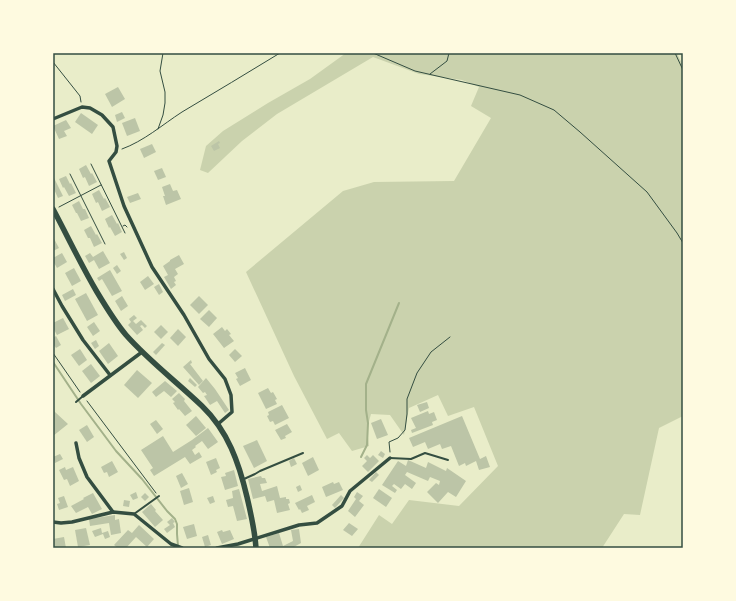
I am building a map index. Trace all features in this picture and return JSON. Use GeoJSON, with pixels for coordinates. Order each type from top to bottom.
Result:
{"type":"FeatureCollection","features":[{"type":"Feature","properties":{"kind":"main road"},"geometry":{"type":"LineString","coordinates":[[53,209],[82,266],[112,317],[142,352],[203,407],[218,424],[227,438],[243,479],[252,518],[256,548]]}},
{"type":"Feature","properties":{"kind":"street"},"geometry":{"type":"LineString","coordinates":[[53,119],[82,107],[90,108],[102,115],[113,128],[117,146],[116,152],[109,161],[124,206],[152,267],[184,315],[209,358],[225,379],[231,395],[232,412],[218,424]]}},
{"type":"Feature","properties":{"kind":"street"},"geometry":{"type":"LineString","coordinates":[[53,289],[83,340],[110,375]]}},
{"type":"Feature","properties":{"kind":"street"},"geometry":{"type":"LineString","coordinates":[[83,396],[142,352]]}},
{"type":"Feature","properties":{"kind":"street"},"geometry":{"type":"LineString","coordinates":[[76,443],[79,458],[87,477],[113,512]]}},
{"type":"Feature","properties":{"kind":"street"},"geometry":{"type":"LineString","coordinates":[[217,548],[238,544],[298,525],[317,523],[342,506],[350,491],[390,458]]}},
{"type":"Feature","properties":{"kind":"street"},"geometry":{"type":"LineString","coordinates":[[53,522],[72,522],[113,512],[134,514],[173,546],[182,548]]}},
{"type":"Feature","properties":{"kind":"lane"},"geometry":{"type":"LineString","coordinates":[[76,402],[83,396]]}},
{"type":"Feature","properties":{"kind":"lane"},"geometry":{"type":"LineString","coordinates":[[243,479],[302,453]]}},
{"type":"Feature","properties":{"kind":"lane"},"geometry":{"type":"LineString","coordinates":[[390,458],[411,459],[425,453],[448,460]]}},
{"type":"Feature","properties":{"kind":"lane"},"geometry":{"type":"LineString","coordinates":[[134,514],[159,497]]}},
{"type":"Feature","properties":{"kind":"path"},"geometry":{"type":"LineString","coordinates":[[158,130],[165,103],[165,92],[160,71],[163,53]]}},
{"type":"Feature","properties":{"kind":"path"},"geometry":{"type":"LineString","coordinates":[[116,152],[158,130],[168,121],[280,53]]}},
{"type":"Feature","properties":{"kind":"path"},"geometry":{"type":"LineString","coordinates":[[373,53],[415,71],[520,95],[554,110],[647,192],[683,243]]}},
{"type":"Feature","properties":{"kind":"path"},"geometry":{"type":"LineString","coordinates":[[429,75],[447,61],[449,53]]}},
{"type":"Feature","properties":{"kind":"path"},"geometry":{"type":"LineString","coordinates":[[675,53],[683,70]]}},
{"type":"Feature","properties":{"kind":"path"},"geometry":{"type":"LineString","coordinates":[[53,62],[80,96],[82,107]]}},
{"type":"Feature","properties":{"kind":"path"},"geometry":{"type":"LineString","coordinates":[[91,164],[126,233]]}},
{"type":"Feature","properties":{"kind":"path"},"geometry":{"type":"LineString","coordinates":[[70,174],[105,244]]}},
{"type":"Feature","properties":{"kind":"path"},"geometry":{"type":"LineString","coordinates":[[53,209],[101,185]]}},
{"type":"Feature","properties":{"kind":"path"},"geometry":{"type":"LineString","coordinates":[[390,458],[388,442],[398,438],[405,430],[407,399],[417,373],[431,352],[450,337]]}},
{"type":"Feature","properties":{"kind":"path"},"geometry":{"type":"LineString","coordinates":[[53,353],[83,396],[159,497]]}},
{"type":"Feature","properties":{"kind":"green space"},"geometry":{"type":"Polygon","coordinates":[[[346,53],[677,53],[683,66],[683,416],[659,428],[640,515],[624,514],[602,548],[358,548],[379,515],[392,524],[409,500],[459,506],[498,466],[474,407],[448,416],[438,395],[409,408],[404,435],[390,415],[371,414],[367,429],[369,446],[352,451],[339,433],[327,439],[294,376],[246,272],[343,191],[374,182],[454,181],[491,118],[471,106],[479,87],[462,80],[419,74],[373,57],[277,114],[242,141],[208,173],[200,170],[206,146],[223,131],[310,79],[346,53]]]}},
{"type":"Feature","properties":{"kind":"building"},"geometry":{"type":"Polygon","coordinates":[[[118,87],[125,99],[112,107],[105,94],[118,87]]]}},
{"type":"Feature","properties":{"kind":"building"},"geometry":{"type":"Polygon","coordinates":[[[122,112],[125,118],[117,122],[115,115],[122,112]]]}},
{"type":"Feature","properties":{"kind":"building"},"geometry":{"type":"Polygon","coordinates":[[[81,113],[98,125],[92,134],[75,122],[81,113]]]}},
{"type":"Feature","properties":{"kind":"building"},"geometry":{"type":"Polygon","coordinates":[[[135,118],[140,131],[127,136],[122,123],[135,118]]]}},
{"type":"Feature","properties":{"kind":"building"},"geometry":{"type":"Polygon","coordinates":[[[66,120],[71,128],[64,131],[67,136],[59,139],[53,126],[66,120]]]}},
{"type":"Feature","properties":{"kind":"building"},"geometry":{"type":"Polygon","coordinates":[[[219,141],[220,143],[218,144],[220,148],[214,151],[211,146],[219,141]]]}},
{"type":"Feature","properties":{"kind":"building"},"geometry":{"type":"Polygon","coordinates":[[[152,144],[156,152],[144,158],[140,149],[152,144]]]}},
{"type":"Feature","properties":{"kind":"building"},"geometry":{"type":"Polygon","coordinates":[[[86,165],[97,182],[89,186],[79,169],[86,165]]]}},
{"type":"Feature","properties":{"kind":"building"},"geometry":{"type":"Polygon","coordinates":[[[162,168],[166,177],[158,180],[154,171],[162,168]]]}},
{"type":"Feature","properties":{"kind":"building"},"geometry":{"type":"Polygon","coordinates":[[[53,176],[63,196],[58,198],[53,187],[53,176]]]}},
{"type":"Feature","properties":{"kind":"building"},"geometry":{"type":"Polygon","coordinates":[[[66,176],[76,193],[69,196],[59,179],[66,176]]]}},
{"type":"Feature","properties":{"kind":"building"},"geometry":{"type":"Polygon","coordinates":[[[170,184],[173,191],[177,190],[181,199],[166,205],[162,187],[170,184]]]}},
{"type":"Feature","properties":{"kind":"building"},"geometry":{"type":"Polygon","coordinates":[[[99,190],[110,207],[102,211],[92,194],[99,190]]]}},
{"type":"Feature","properties":{"kind":"building"},"geometry":{"type":"Polygon","coordinates":[[[138,193],[141,199],[130,203],[127,197],[138,193]]]}},
{"type":"Feature","properties":{"kind":"building"},"geometry":{"type":"Polygon","coordinates":[[[79,201],[89,218],[81,221],[72,205],[79,201]]]}},
{"type":"Feature","properties":{"kind":"building"},"geometry":{"type":"Polygon","coordinates":[[[112,215],[122,232],[115,236],[105,219],[112,215]]]}},
{"type":"Feature","properties":{"kind":"building"},"geometry":{"type":"Polygon","coordinates":[[[91,226],[102,243],[94,247],[84,230],[91,226]]]}},
{"type":"Feature","properties":{"kind":"building"},"geometry":{"type":"Polygon","coordinates":[[[53,237],[59,248],[53,251],[53,237]]]}},
{"type":"Feature","properties":{"kind":"building"},"geometry":{"type":"Polygon","coordinates":[[[103,251],[110,263],[99,269],[94,260],[89,263],[85,256],[90,253],[93,257],[103,251]]]}},
{"type":"Feature","properties":{"kind":"building"},"geometry":{"type":"Polygon","coordinates":[[[124,252],[127,258],[124,260],[120,254],[124,252]]]}},
{"type":"Feature","properties":{"kind":"building"},"geometry":{"type":"Polygon","coordinates":[[[62,253],[67,262],[57,268],[53,258],[62,253]]]}},
{"type":"Feature","properties":{"kind":"building"},"geometry":{"type":"Polygon","coordinates":[[[179,255],[184,264],[175,269],[178,274],[174,277],[176,281],[174,282],[176,285],[171,289],[164,277],[168,275],[163,266],[179,255]]]}},
{"type":"Feature","properties":{"kind":"building"},"geometry":{"type":"Polygon","coordinates":[[[117,265],[121,271],[117,274],[113,268],[117,265]]]}},
{"type":"Feature","properties":{"kind":"building"},"geometry":{"type":"Polygon","coordinates":[[[74,268],[81,281],[72,286],[65,273],[74,268]]]}},
{"type":"Feature","properties":{"kind":"building"},"geometry":{"type":"Polygon","coordinates":[[[110,270],[122,291],[112,296],[102,279],[99,281],[97,278],[110,270]]]}},
{"type":"Feature","properties":{"kind":"building"},"geometry":{"type":"Polygon","coordinates":[[[148,276],[154,284],[145,290],[140,282],[148,276]]]}},
{"type":"Feature","properties":{"kind":"building"},"geometry":{"type":"Polygon","coordinates":[[[159,284],[163,292],[159,295],[154,287],[159,284]]]}},
{"type":"Feature","properties":{"kind":"building"},"geometry":{"type":"Polygon","coordinates":[[[73,289],[76,295],[65,301],[62,295],[73,289]]]}},
{"type":"Feature","properties":{"kind":"building"},"geometry":{"type":"Polygon","coordinates":[[[86,293],[98,315],[87,321],[75,299],[86,293]]]}},
{"type":"Feature","properties":{"kind":"building"},"geometry":{"type":"Polygon","coordinates":[[[122,296],[128,306],[121,311],[115,301],[122,296]]]}},
{"type":"Feature","properties":{"kind":"building"},"geometry":{"type":"Polygon","coordinates":[[[199,296],[208,305],[199,314],[190,305],[199,296]]]}},
{"type":"Feature","properties":{"kind":"building"},"geometry":{"type":"Polygon","coordinates":[[[209,310],[217,318],[209,327],[200,319],[209,310]]]}},
{"type":"Feature","properties":{"kind":"building"},"geometry":{"type":"Polygon","coordinates":[[[134,315],[137,318],[133,321],[136,324],[141,320],[147,326],[145,328],[142,325],[140,326],[143,330],[137,335],[128,325],[131,322],[129,319],[134,315]]]}},
{"type":"Feature","properties":{"kind":"building"},"geometry":{"type":"Polygon","coordinates":[[[63,318],[69,329],[57,335],[53,328],[53,323],[63,318]]]}},
{"type":"Feature","properties":{"kind":"building"},"geometry":{"type":"Polygon","coordinates":[[[94,322],[100,331],[93,336],[87,327],[94,322]]]}},
{"type":"Feature","properties":{"kind":"building"},"geometry":{"type":"Polygon","coordinates":[[[161,325],[168,332],[161,339],[154,332],[161,325]]]}},
{"type":"Feature","properties":{"kind":"building"},"geometry":{"type":"Polygon","coordinates":[[[222,327],[225,331],[227,329],[231,334],[229,335],[234,341],[224,348],[213,334],[222,327]]]}},
{"type":"Feature","properties":{"kind":"building"},"geometry":{"type":"Polygon","coordinates":[[[178,329],[186,337],[178,346],[170,338],[178,329]]]}},
{"type":"Feature","properties":{"kind":"building"},"geometry":{"type":"Polygon","coordinates":[[[56,336],[61,345],[56,348],[53,344],[53,338],[56,336]]]}},
{"type":"Feature","properties":{"kind":"building"},"geometry":{"type":"Polygon","coordinates":[[[96,340],[99,346],[95,349],[91,343],[96,340]]]}},
{"type":"Feature","properties":{"kind":"building"},"geometry":{"type":"Polygon","coordinates":[[[109,343],[118,356],[108,364],[99,351],[109,343]]]}},
{"type":"Feature","properties":{"kind":"building"},"geometry":{"type":"Polygon","coordinates":[[[162,343],[165,345],[156,355],[153,352],[162,343]]]}},
{"type":"Feature","properties":{"kind":"building"},"geometry":{"type":"Polygon","coordinates":[[[80,349],[87,360],[79,366],[71,355],[80,349]]]}},
{"type":"Feature","properties":{"kind":"building"},"geometry":{"type":"Polygon","coordinates":[[[235,349],[242,356],[235,362],[229,355],[235,349]]]}},
{"type":"Feature","properties":{"kind":"building"},"geometry":{"type":"Polygon","coordinates":[[[191,360],[192,363],[190,364],[203,381],[199,385],[183,367],[191,360]]]}},
{"type":"Feature","properties":{"kind":"building"},"geometry":{"type":"Polygon","coordinates":[[[91,364],[100,376],[91,383],[82,371],[91,364]]]}},
{"type":"Feature","properties":{"kind":"building"},"geometry":{"type":"Polygon","coordinates":[[[245,368],[251,380],[240,386],[236,379],[238,378],[235,373],[245,368]]]}},
{"type":"Feature","properties":{"kind":"building"},"geometry":{"type":"Polygon","coordinates":[[[137,370],[152,383],[138,398],[124,385],[137,370]]]}},
{"type":"Feature","properties":{"kind":"building"},"geometry":{"type":"Polygon","coordinates":[[[190,378],[197,385],[195,387],[188,381],[190,378]]]}},
{"type":"Feature","properties":{"kind":"building"},"geometry":{"type":"Polygon","coordinates":[[[206,378],[229,410],[225,413],[217,401],[210,405],[204,396],[207,395],[205,392],[203,393],[198,387],[206,378]]]}},
{"type":"Feature","properties":{"kind":"building"},"geometry":{"type":"Polygon","coordinates":[[[165,381],[177,391],[171,397],[164,391],[156,397],[152,392],[165,381]]]}},
{"type":"Feature","properties":{"kind":"building"},"geometry":{"type":"Polygon","coordinates":[[[268,388],[271,393],[273,392],[277,399],[275,400],[277,404],[266,409],[258,393],[268,388]]]}},
{"type":"Feature","properties":{"kind":"building"},"geometry":{"type":"Polygon","coordinates":[[[179,393],[185,399],[184,401],[192,411],[185,416],[173,403],[175,402],[172,399],[179,393]]]}},
{"type":"Feature","properties":{"kind":"building"},"geometry":{"type":"Polygon","coordinates":[[[427,402],[429,408],[420,412],[417,405],[427,402]]]}},
{"type":"Feature","properties":{"kind":"building"},"geometry":{"type":"Polygon","coordinates":[[[282,405],[289,418],[275,425],[273,421],[270,422],[267,416],[269,415],[268,412],[282,405]]]}},
{"type":"Feature","properties":{"kind":"building"},"geometry":{"type":"Polygon","coordinates":[[[53,407],[55,412],[68,424],[53,436],[53,407]]]}},
{"type":"Feature","properties":{"kind":"building"},"geometry":{"type":"Polygon","coordinates":[[[428,411],[429,414],[434,412],[437,420],[432,422],[433,425],[412,433],[411,430],[416,428],[411,418],[428,411]]]}},
{"type":"Feature","properties":{"kind":"building"},"geometry":{"type":"Polygon","coordinates":[[[196,416],[206,428],[196,436],[186,425],[196,416]]]}},
{"type":"Feature","properties":{"kind":"building"},"geometry":{"type":"Polygon","coordinates":[[[462,416],[480,459],[486,456],[490,467],[479,470],[476,461],[466,466],[465,463],[459,466],[451,446],[442,449],[440,444],[428,449],[425,442],[413,447],[409,438],[462,416]]]}},
{"type":"Feature","properties":{"kind":"building"},"geometry":{"type":"Polygon","coordinates":[[[381,419],[388,435],[377,439],[371,423],[381,419]]]}},
{"type":"Feature","properties":{"kind":"building"},"geometry":{"type":"Polygon","coordinates":[[[156,420],[163,429],[157,434],[150,424],[156,420]]]}},
{"type":"Feature","properties":{"kind":"building"},"geometry":{"type":"Polygon","coordinates":[[[287,424],[292,432],[285,436],[286,438],[281,440],[275,430],[287,424]]]}},
{"type":"Feature","properties":{"kind":"building"},"geometry":{"type":"Polygon","coordinates":[[[87,425],[94,437],[87,442],[79,430],[87,425]]]}},
{"type":"Feature","properties":{"kind":"building"},"geometry":{"type":"Polygon","coordinates":[[[208,428],[218,442],[208,449],[202,441],[195,446],[196,447],[192,450],[195,455],[199,452],[202,457],[190,464],[185,457],[154,476],[150,470],[153,468],[141,450],[163,436],[173,452],[208,428]]]}},
{"type":"Feature","properties":{"kind":"building"},"geometry":{"type":"Polygon","coordinates":[[[257,440],[267,461],[254,468],[243,446],[257,440]]]}},
{"type":"Feature","properties":{"kind":"building"},"geometry":{"type":"Polygon","coordinates":[[[381,451],[385,454],[383,458],[378,455],[381,451]]]}},
{"type":"Feature","properties":{"kind":"building"},"geometry":{"type":"Polygon","coordinates":[[[60,454],[63,459],[55,463],[53,457],[60,454]]]}},
{"type":"Feature","properties":{"kind":"building"},"geometry":{"type":"Polygon","coordinates":[[[367,455],[370,458],[373,455],[379,461],[368,472],[362,466],[367,461],[364,458],[367,455]]]}},
{"type":"Feature","properties":{"kind":"building"},"geometry":{"type":"Polygon","coordinates":[[[313,457],[319,470],[308,476],[302,463],[313,457]]]}},
{"type":"Feature","properties":{"kind":"building"},"geometry":{"type":"Polygon","coordinates":[[[216,458],[220,468],[216,470],[217,472],[211,475],[206,462],[216,458]]]}},
{"type":"Feature","properties":{"kind":"building"},"geometry":{"type":"Polygon","coordinates":[[[294,458],[297,464],[291,467],[289,461],[294,458]]]}},
{"type":"Feature","properties":{"kind":"building"},"geometry":{"type":"Polygon","coordinates":[[[408,460],[426,468],[428,462],[446,471],[447,468],[466,481],[456,497],[448,492],[438,503],[427,492],[436,483],[439,485],[440,481],[430,477],[428,481],[407,472],[405,475],[416,483],[412,489],[405,484],[401,489],[394,484],[392,486],[397,490],[395,493],[382,485],[398,461],[406,466],[408,460]]]}},
{"type":"Feature","properties":{"kind":"building"},"geometry":{"type":"Polygon","coordinates":[[[112,461],[118,472],[109,477],[107,472],[104,473],[101,467],[112,461]]]}},
{"type":"Feature","properties":{"kind":"building"},"geometry":{"type":"Polygon","coordinates":[[[65,467],[66,470],[73,467],[79,481],[70,486],[67,479],[64,480],[59,470],[65,467]]]}},
{"type":"Feature","properties":{"kind":"building"},"geometry":{"type":"Polygon","coordinates":[[[234,470],[238,486],[225,490],[221,477],[226,476],[225,473],[234,470]]]}},
{"type":"Feature","properties":{"kind":"building"},"geometry":{"type":"Polygon","coordinates":[[[376,472],[379,475],[372,482],[369,480],[376,472]]]}},
{"type":"Feature","properties":{"kind":"building"},"geometry":{"type":"Polygon","coordinates":[[[182,473],[188,484],[181,488],[176,476],[182,473]]]}},
{"type":"Feature","properties":{"kind":"building"},"geometry":{"type":"Polygon","coordinates":[[[261,476],[262,478],[265,478],[267,483],[260,484],[262,491],[277,486],[280,498],[286,497],[286,499],[289,499],[290,503],[288,504],[290,510],[277,513],[274,500],[267,502],[265,496],[253,499],[248,479],[261,476]]]}},
{"type":"Feature","properties":{"kind":"building"},"geometry":{"type":"Polygon","coordinates":[[[333,482],[334,484],[339,482],[343,490],[326,497],[322,487],[333,482]]]}},
{"type":"Feature","properties":{"kind":"building"},"geometry":{"type":"Polygon","coordinates":[[[300,485],[302,490],[298,492],[296,487],[300,485]]]}},
{"type":"Feature","properties":{"kind":"building"},"geometry":{"type":"Polygon","coordinates":[[[189,488],[193,502],[184,505],[180,491],[189,488]]]}},
{"type":"Feature","properties":{"kind":"building"},"geometry":{"type":"Polygon","coordinates":[[[239,489],[247,519],[237,521],[233,506],[228,507],[226,500],[233,498],[232,491],[239,489]]]}},
{"type":"Feature","properties":{"kind":"building"},"geometry":{"type":"Polygon","coordinates":[[[379,489],[392,498],[386,507],[373,498],[379,489]]]}},
{"type":"Feature","properties":{"kind":"building"},"geometry":{"type":"Polygon","coordinates":[[[136,492],[138,498],[133,500],[130,495],[136,492]]]}},
{"type":"Feature","properties":{"kind":"building"},"geometry":{"type":"Polygon","coordinates":[[[357,492],[363,496],[359,501],[364,505],[355,517],[348,511],[356,499],[354,497],[357,492]]]}},
{"type":"Feature","properties":{"kind":"building"},"geometry":{"type":"Polygon","coordinates":[[[93,493],[102,509],[92,514],[88,507],[76,513],[71,506],[93,493]]]}},
{"type":"Feature","properties":{"kind":"building"},"geometry":{"type":"Polygon","coordinates":[[[145,493],[149,497],[145,501],[141,497],[145,493]]]}},
{"type":"Feature","properties":{"kind":"building"},"geometry":{"type":"Polygon","coordinates":[[[312,495],[315,502],[307,506],[309,510],[302,513],[295,503],[312,495]]]}},
{"type":"Feature","properties":{"kind":"building"},"geometry":{"type":"Polygon","coordinates":[[[341,495],[344,498],[335,508],[332,505],[341,495]]]}},
{"type":"Feature","properties":{"kind":"building"},"geometry":{"type":"Polygon","coordinates":[[[64,496],[68,507],[59,510],[57,504],[60,503],[58,498],[64,496]]]}},
{"type":"Feature","properties":{"kind":"building"},"geometry":{"type":"Polygon","coordinates":[[[213,496],[215,502],[210,504],[207,498],[213,496]]]}},
{"type":"Feature","properties":{"kind":"building"},"geometry":{"type":"Polygon","coordinates":[[[124,500],[130,501],[129,507],[123,506],[124,500]]]}},
{"type":"Feature","properties":{"kind":"building"},"geometry":{"type":"Polygon","coordinates":[[[151,504],[163,520],[155,527],[142,512],[151,504]]]}},
{"type":"Feature","properties":{"kind":"building"},"geometry":{"type":"Polygon","coordinates":[[[115,515],[115,520],[119,519],[121,533],[111,535],[109,523],[90,526],[89,519],[115,515]]]}},
{"type":"Feature","properties":{"kind":"building"},"geometry":{"type":"Polygon","coordinates":[[[172,518],[175,522],[173,523],[175,527],[167,533],[164,529],[170,525],[167,522],[172,518]]]}},
{"type":"Feature","properties":{"kind":"building"},"geometry":{"type":"Polygon","coordinates":[[[349,523],[358,529],[352,536],[343,530],[349,523]]]}},
{"type":"Feature","properties":{"kind":"building"},"geometry":{"type":"Polygon","coordinates":[[[194,524],[197,536],[187,539],[183,527],[194,524]]]}},
{"type":"Feature","properties":{"kind":"building"},"geometry":{"type":"Polygon","coordinates":[[[139,525],[154,539],[147,547],[136,537],[126,548],[118,548],[114,545],[128,530],[132,533],[139,525]]]}},
{"type":"Feature","properties":{"kind":"building"},"geometry":{"type":"Polygon","coordinates":[[[86,528],[90,545],[78,547],[75,530],[86,528]]]}},
{"type":"Feature","properties":{"kind":"building"},"geometry":{"type":"Polygon","coordinates":[[[101,528],[102,533],[108,531],[110,537],[105,539],[103,534],[95,537],[92,531],[101,528]]]}},
{"type":"Feature","properties":{"kind":"building"},"geometry":{"type":"Polygon","coordinates":[[[299,529],[301,543],[292,548],[270,548],[266,537],[279,533],[283,546],[293,541],[291,530],[299,529]]]}},
{"type":"Feature","properties":{"kind":"building"},"geometry":{"type":"Polygon","coordinates":[[[222,530],[223,532],[230,530],[234,539],[222,544],[217,532],[222,530]]]}},
{"type":"Feature","properties":{"kind":"building"},"geometry":{"type":"Polygon","coordinates":[[[208,535],[211,545],[205,547],[202,537],[208,535]]]}},
{"type":"Feature","properties":{"kind":"building"},"geometry":{"type":"Polygon","coordinates":[[[64,537],[66,548],[53,548],[53,539],[64,537]]]}},
{"type":"Feature","properties":{"kind":"waterway"},"geometry":{"type":"LineString","coordinates":[[361,457],[367,445],[368,423],[366,410],[366,384],[399,303]]}},
{"type":"Feature","properties":{"kind":"waterway"},"geometry":{"type":"LineString","coordinates":[[53,362],[81,404],[116,451],[142,479],[175,519],[177,524],[178,546]]}}]}
